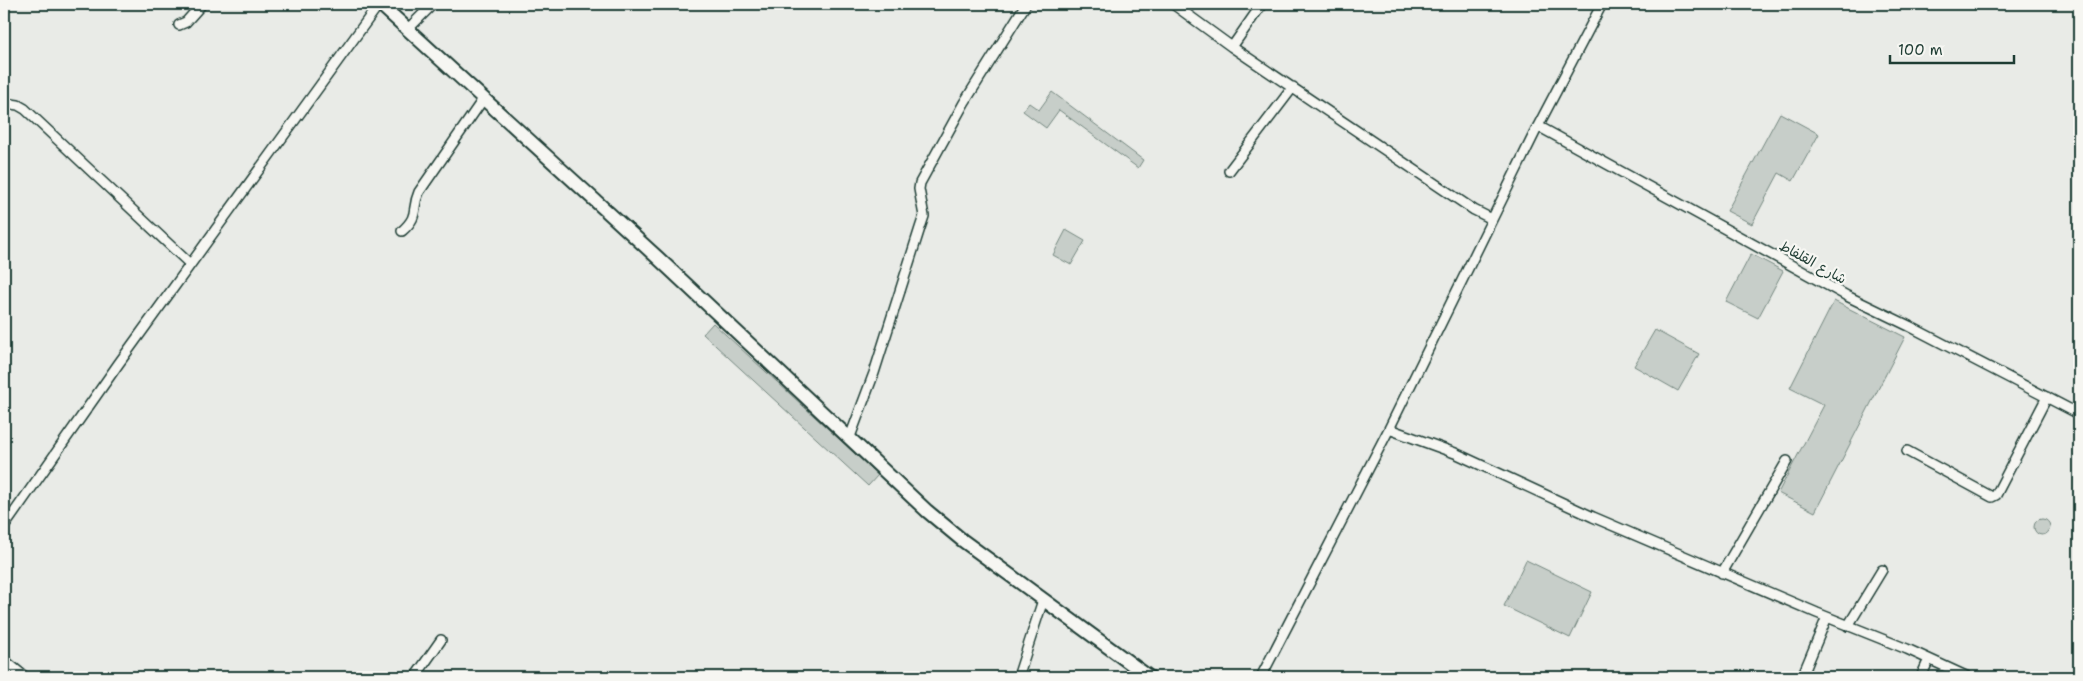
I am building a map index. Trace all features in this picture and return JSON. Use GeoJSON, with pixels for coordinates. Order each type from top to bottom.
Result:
{"type":"FeatureCollection","features":[{"type":"Feature","properties":{"kind":"street"},"geometry":{"type":"LineString","coordinates":[[179,25],[186,22],[202,4]]}},
{"type":"Feature","properties":{"kind":"street"},"geometry":{"type":"LineString","coordinates":[[4,525],[190,264],[379,4],[484,98],[850,437],[927,511],[962,540],[1149,677]]}},
{"type":"Feature","properties":{"kind":"street"},"geometry":{"type":"LineString","coordinates":[[408,29],[433,4]]}},
{"type":"Feature","properties":{"kind":"street"},"geometry":{"type":"LineString","coordinates":[[850,437],[874,373],[924,216],[919,189],[920,183],[964,103],[1026,4]]}},
{"type":"Feature","properties":{"kind":"street"},"geometry":{"type":"LineString","coordinates":[[1173,4],[1232,47],[1474,210],[1492,219]]}},
{"type":"Feature","properties":{"kind":"street"},"geometry":{"type":"LineString","coordinates":[[1232,47],[1262,4]]}},
{"type":"Feature","properties":{"kind":"street"},"geometry":{"type":"LineString","coordinates":[[1261,677],[1389,429],[1538,126],[1602,4]]}},
{"type":"Feature","properties":{"kind":"street"},"geometry":{"type":"LineString","coordinates":[[1229,171],[1292,87]]}},
{"type":"Feature","properties":{"kind":"street"},"geometry":{"type":"LineString","coordinates":[[402,231],[415,216],[416,199],[419,192],[484,98]]}},
{"type":"Feature","properties":{"kind":"street"},"geometry":{"type":"LineString","coordinates":[[4,103],[18,105],[24,109],[190,264]]}},
{"type":"Feature","properties":{"kind":"street","name":"شارع القلفاط"},"geometry":{"type":"LineString","coordinates":[[1538,126],[1847,296],[1934,338],[2079,414]]}},
{"type":"Feature","properties":{"kind":"street"},"geometry":{"type":"LineString","coordinates":[[1907,451],[1992,497],[1996,495],[2047,397]]}},
{"type":"Feature","properties":{"kind":"street"},"geometry":{"type":"LineString","coordinates":[[1389,429],[1455,453],[1522,485],[1722,573],[1968,677]]}},
{"type":"Feature","properties":{"kind":"street"},"geometry":{"type":"LineString","coordinates":[[1722,573],[1787,460]]}},
{"type":"Feature","properties":{"kind":"street"},"geometry":{"type":"LineString","coordinates":[[1848,626],[1882,570]]}},
{"type":"Feature","properties":{"kind":"street"},"geometry":{"type":"LineString","coordinates":[[1018,677],[1043,600]]}},
{"type":"Feature","properties":{"kind":"street"},"geometry":{"type":"LineString","coordinates":[[1802,677],[1827,618]]}},
{"type":"Feature","properties":{"kind":"street"},"geometry":{"type":"LineString","coordinates":[[415,677],[441,640]]}},
{"type":"Feature","properties":{"kind":"street"},"geometry":{"type":"LineString","coordinates":[[1922,677],[1929,659]]}},
{"type":"Feature","properties":{"kind":"street"},"geometry":{"type":"LineString","coordinates":[[4,660],[25,677]]}},
{"type":"Feature","properties":{"kind":"shaded area"},"geometry":{"type":"Polygon","coordinates":[[[1052,92],[1143,160],[1138,168],[1059,110],[1046,128],[1023,111],[1029,103],[1039,110],[1052,92]]]}},
{"type":"Feature","properties":{"kind":"shaded area"},"geometry":{"type":"Polygon","coordinates":[[[1780,113],[1819,134],[1793,181],[1779,173],[1752,224],[1727,211],[1780,113]]]}},
{"type":"Feature","properties":{"kind":"shaded area"},"geometry":{"type":"Polygon","coordinates":[[[1066,230],[1085,241],[1071,265],[1053,255],[1066,230]]]}},
{"type":"Feature","properties":{"kind":"shaded area"},"geometry":{"type":"Polygon","coordinates":[[[1751,254],[1783,271],[1758,318],[1726,302],[1751,254]]]}},
{"type":"Feature","properties":{"kind":"shaded area"},"geometry":{"type":"Polygon","coordinates":[[[1834,301],[1905,337],[1815,512],[1778,493],[1824,405],[1790,388],[1834,301]]]}},
{"type":"Feature","properties":{"kind":"shaded area"},"geometry":{"type":"Polygon","coordinates":[[[713,323],[878,475],[868,486],[703,334],[713,323]]]}},
{"type":"Feature","properties":{"kind":"shaded area"},"geometry":{"type":"Polygon","coordinates":[[[1655,330],[1699,354],[1678,391],[1634,366],[1655,330]]]}},
{"type":"Feature","properties":{"kind":"shaded area"},"geometry":{"type":"Polygon","coordinates":[[[2042,519],[2048,521],[2050,527],[2048,533],[2042,535],[2036,533],[2034,527],[2036,521],[2042,519]]]}},
{"type":"Feature","properties":{"kind":"shaded area"},"geometry":{"type":"Polygon","coordinates":[[[1526,560],[1592,592],[1570,638],[1504,606],[1526,560]]]}}]}
